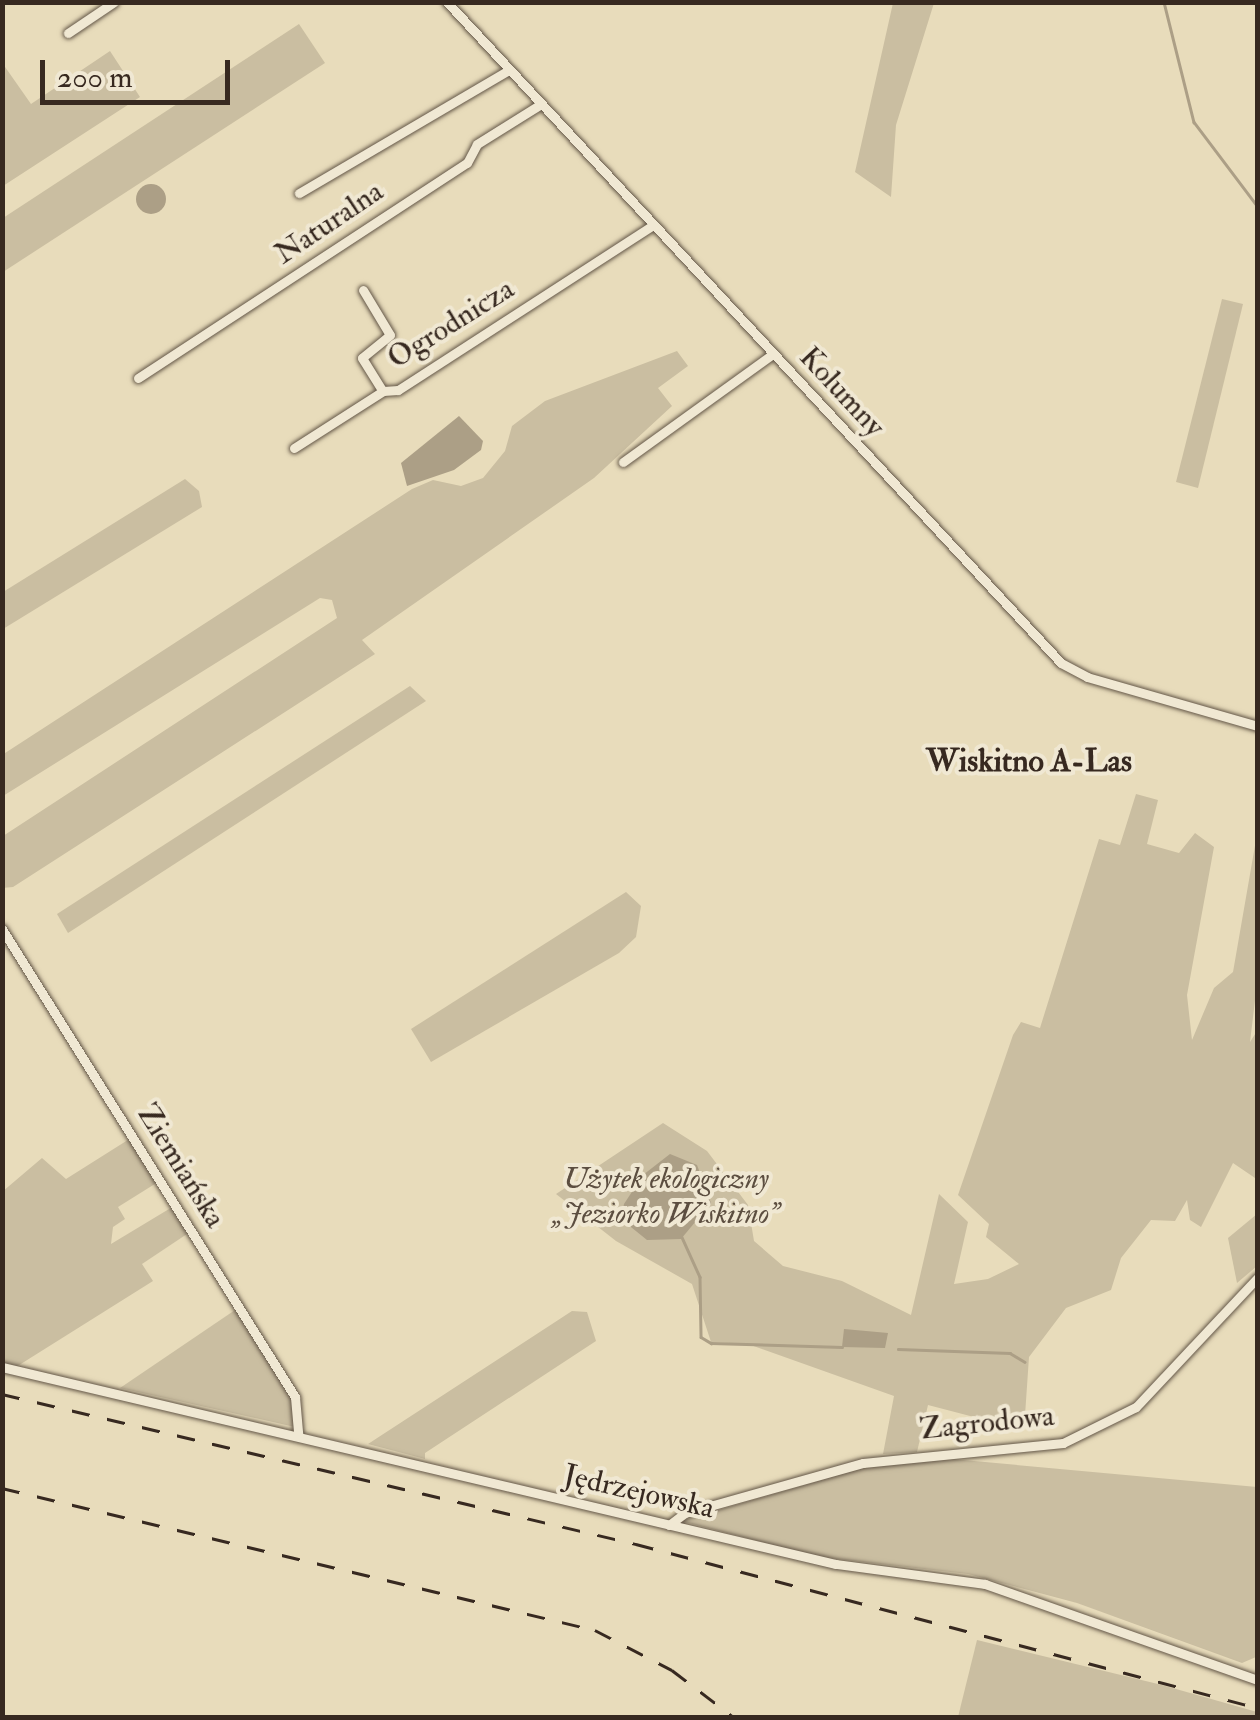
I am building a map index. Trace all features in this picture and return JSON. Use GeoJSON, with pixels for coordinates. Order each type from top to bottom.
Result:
{"type":"FeatureCollection","features":[{"type":"Feature","properties":{"kind":"street"},"geometry":{"type":"LineString","coordinates":[[68,33],[114,2]]}},
{"type":"Feature","properties":{"kind":"street","name":"Kolumny"},"geometry":{"type":"LineString","coordinates":[[447,2],[1062,663],[1088,677],[1258,726]]}},
{"type":"Feature","properties":{"kind":"street"},"geometry":{"type":"LineString","coordinates":[[299,193],[510,70]]}},
{"type":"Feature","properties":{"kind":"street","name":"Naturalna"},"geometry":{"type":"LineString","coordinates":[[138,378],[467,163],[477,144],[541,104]]}},
{"type":"Feature","properties":{"kind":"street","name":"Ogrodnicza"},"geometry":{"type":"LineString","coordinates":[[363,290],[390,334],[362,358],[383,392],[398,390],[653,225]]}},
{"type":"Feature","properties":{"kind":"street"},"geometry":{"type":"LineString","coordinates":[[623,462],[773,354]]}},
{"type":"Feature","properties":{"kind":"street"},"geometry":{"type":"LineString","coordinates":[[294,448],[383,392]]}},
{"type":"Feature","properties":{"kind":"street","name":"Ziemiańska"},"geometry":{"type":"LineString","coordinates":[[2,929],[295,1397],[298,1435]]}},
{"type":"Feature","properties":{"kind":"street","name":"Zagrodowa"},"geometry":{"type":"LineString","coordinates":[[669,1525],[686,1512],[862,1463],[1063,1443],[1136,1407],[1258,1277]]}},
{"type":"Feature","properties":{"kind":"street","name":"Jędrzejowska"},"geometry":{"type":"LineString","coordinates":[[2,1368],[836,1564],[985,1584],[1258,1680]]}},
{"type":"Feature","properties":{"kind":"green space"},"geometry":{"type":"Polygon","coordinates":[[[893,3],[934,3],[896,125],[891,197],[855,172],[893,3]]]}},
{"type":"Feature","properties":{"kind":"green space"},"geometry":{"type":"Polygon","coordinates":[[[299,24],[325,63],[3,272],[3,218],[299,24]]]}},
{"type":"Feature","properties":{"kind":"green space"},"geometry":{"type":"Polygon","coordinates":[[[110,51],[140,97],[3,186],[3,64],[31,104],[110,51]]]}},
{"type":"Feature","properties":{"kind":"green space"},"geometry":{"type":"Polygon","coordinates":[[[1222,299],[1243,304],[1198,488],[1176,482],[1222,299]]]}},
{"type":"Feature","properties":{"kind":"green space"},"geometry":{"type":"Polygon","coordinates":[[[677,351],[688,366],[658,388],[672,406],[594,478],[362,640],[375,654],[13,887],[2,888],[3,836],[337,618],[332,600],[320,598],[3,796],[2,755],[412,489],[433,480],[461,486],[483,478],[505,451],[512,426],[545,401],[677,351]]]}},
{"type":"Feature","properties":{"kind":"green space"},"geometry":{"type":"Polygon","coordinates":[[[185,479],[199,491],[202,507],[3,629],[3,592],[185,479]]]}},
{"type":"Feature","properties":{"kind":"green space"},"geometry":{"type":"Polygon","coordinates":[[[410,686],[426,701],[68,933],[57,914],[410,686]]]}},
{"type":"Feature","properties":{"kind":"green space","name":"Użytek ekologiczny „Jeziorko Wiskitno”"},"geometry":{"type":"Polygon","coordinates":[[[1136,794],[1158,800],[1147,844],[1179,853],[1195,833],[1214,847],[1187,995],[1192,1040],[1214,988],[1233,972],[1257,834],[1258,976],[1250,1042],[1257,1031],[1257,1190],[1255,1178],[1233,1163],[1201,1227],[1190,1220],[1187,1200],[1175,1221],[1151,1220],[1121,1258],[1111,1290],[1066,1308],[1029,1357],[1024,1430],[928,1405],[917,1452],[883,1454],[894,1396],[748,1344],[711,1342],[692,1284],[616,1241],[556,1194],[663,1123],[707,1151],[748,1205],[754,1241],[783,1266],[842,1281],[911,1315],[939,1194],[968,1222],[954,1284],[988,1279],[1019,1264],[986,1237],[989,1224],[958,1195],[1013,1035],[1021,1022],[1040,1028],[1099,839],[1120,845],[1136,794]]]}},
{"type":"Feature","properties":{"kind":"green space"},"geometry":{"type":"Polygon","coordinates":[[[626,892],[641,906],[636,937],[619,953],[431,1062],[411,1029],[626,892]]]}},
{"type":"Feature","properties":{"kind":"green space"},"geometry":{"type":"Polygon","coordinates":[[[131,1138],[158,1182],[118,1207],[125,1219],[113,1227],[111,1244],[174,1206],[190,1232],[142,1264],[153,1281],[16,1367],[3,1364],[2,1192],[42,1158],[66,1179],[131,1138]]]}},
{"type":"Feature","properties":{"kind":"green space"},"geometry":{"type":"Polygon","coordinates":[[[1257,1214],[1257,1266],[1237,1283],[1228,1238],[1257,1214]]]}},
{"type":"Feature","properties":{"kind":"green space"},"geometry":{"type":"Polygon","coordinates":[[[238,1308],[293,1399],[295,1427],[120,1388],[238,1308]]]}},
{"type":"Feature","properties":{"kind":"green space"},"geometry":{"type":"Polygon","coordinates":[[[572,1311],[587,1312],[596,1341],[425,1453],[425,1459],[368,1444],[572,1311]]]}},
{"type":"Feature","properties":{"kind":"green space"},"geometry":{"type":"Polygon","coordinates":[[[952,1459],[1257,1487],[1256,1657],[1242,1663],[1077,1603],[968,1574],[820,1557],[681,1521],[873,1465],[952,1459]]]}},
{"type":"Feature","properties":{"kind":"green space"},"geometry":{"type":"Polygon","coordinates":[[[977,1640],[1162,1685],[1257,1712],[1257,1717],[958,1717],[977,1640]]]}},
{"type":"Feature","properties":{"kind":"shaded area"},"geometry":{"type":"Polygon","coordinates":[[[151,184],[162,188],[166,199],[162,210],[151,214],[140,210],[136,199],[140,188],[151,184]]]}},
{"type":"Feature","properties":{"kind":"shaded area"},"geometry":{"type":"Polygon","coordinates":[[[459,416],[483,441],[481,450],[454,470],[407,486],[401,463],[459,416]]]}},
{"type":"Feature","properties":{"kind":"shaded area"},"geometry":{"type":"Polygon","coordinates":[[[670,1154],[697,1165],[711,1203],[681,1239],[647,1240],[621,1219],[624,1204],[643,1175],[670,1154]]]}},
{"type":"Feature","properties":{"kind":"shaded area"},"geometry":{"type":"Polygon","coordinates":[[[844,1329],[888,1333],[885,1348],[842,1347],[844,1329]]]}},
{"type":"Feature","properties":{"kind":"waterway"},"geometry":{"type":"LineString","coordinates":[[1164,2],[1194,122],[1258,207]]}},
{"type":"Feature","properties":{"kind":"waterway"},"geometry":{"type":"LineString","coordinates":[[681,1235],[700,1277],[701,1337],[711,1343],[842,1347]]}},
{"type":"Feature","properties":{"kind":"waterway"},"geometry":{"type":"LineString","coordinates":[[898,1349],[1010,1353],[1025,1362]]}},
{"type":"Feature","properties":{"kind":"railway"},"geometry":{"type":"LineString","coordinates":[[2,1394],[636,1544],[1258,1708]]}},
{"type":"Feature","properties":{"kind":"railway"},"geometry":{"type":"LineString","coordinates":[[2,1488],[595,1630],[672,1670],[735,1718]]}},
{"type":"Feature","properties":{"kind":"district","name":"Wiskitno A-Las"},"geometry":{"type":"Point","coordinates":[1029,761]}}]}
